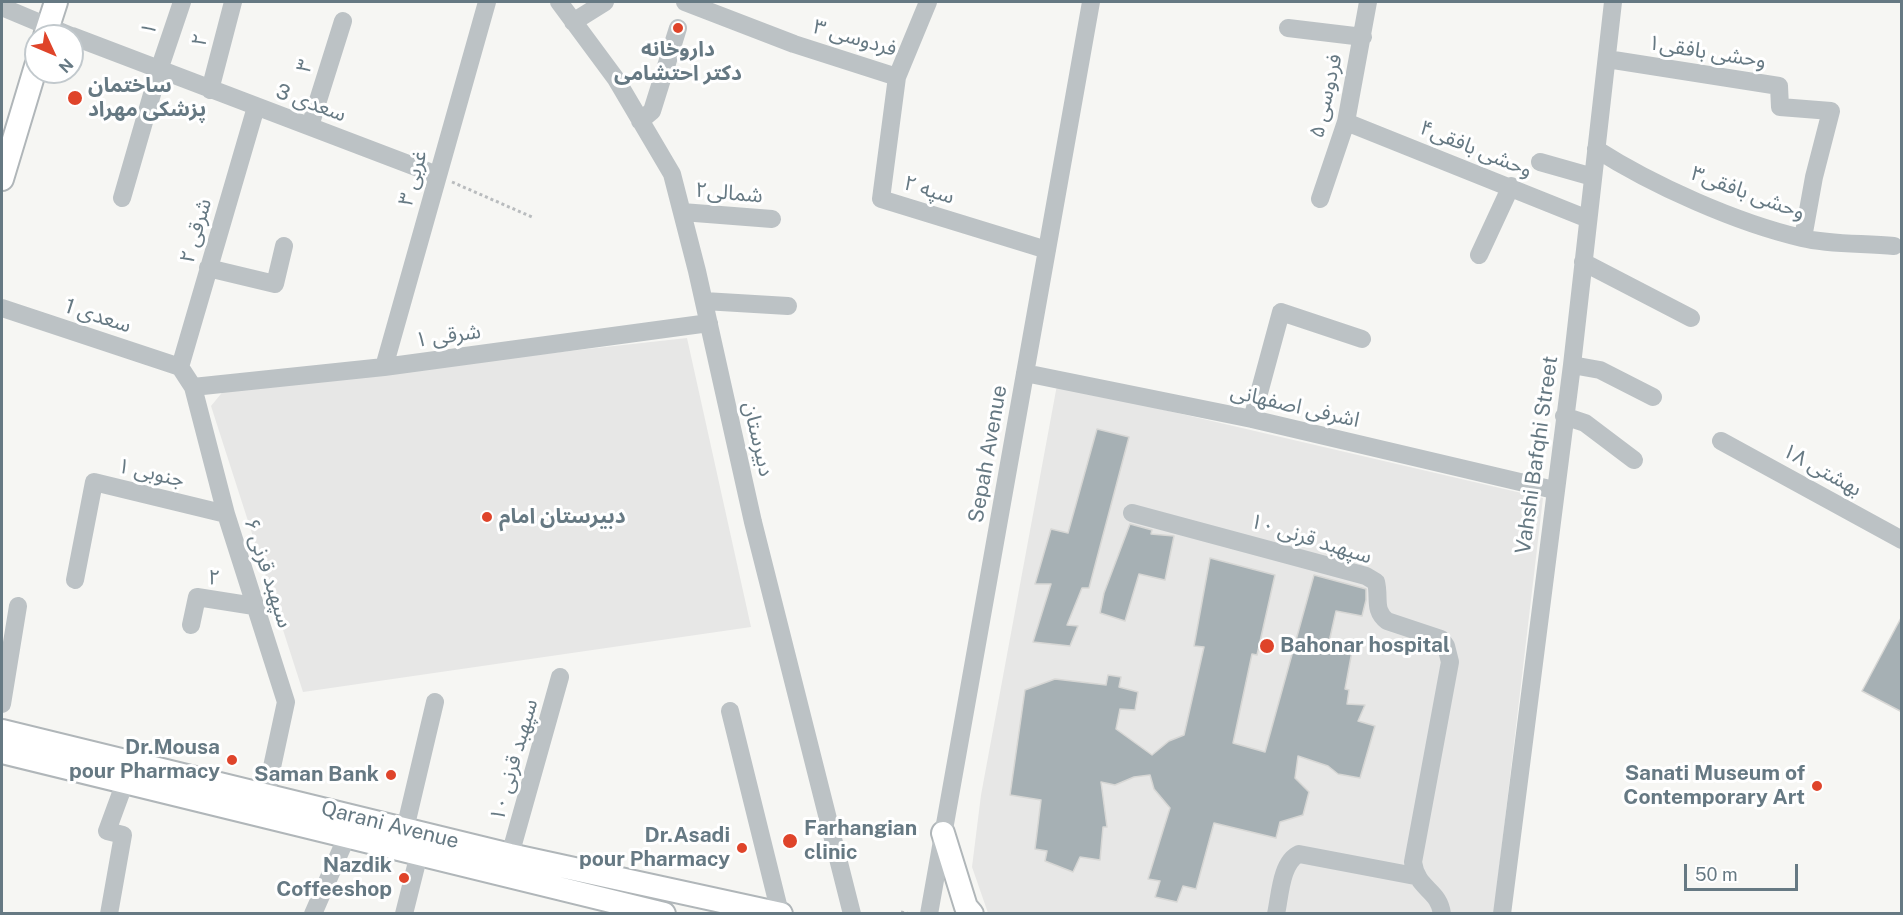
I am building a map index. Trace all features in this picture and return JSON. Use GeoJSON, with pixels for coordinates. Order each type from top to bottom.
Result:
{"type":"FeatureCollection","features":[{"type":"Feature","properties":{"kind":"main road"},"geometry":{"type":"LineString","coordinates":[[49,24],[56,2]]}},
{"type":"Feature","properties":{"kind":"main road"},"geometry":{"type":"LineString","coordinates":[[3,170],[30,84]]}},
{"type":"Feature","properties":{"kind":"main road","name":"Qarani Avenue"},"geometry":{"type":"LineString","coordinates":[[2,731],[510,855],[780,913]]}},
{"type":"Feature","properties":{"kind":"main road","name":"Qarani Avenue"},"geometry":{"type":"LineString","coordinates":[[2,752],[662,913]]}},
{"type":"Feature","properties":{"kind":"main road"},"geometry":{"type":"LineString","coordinates":[[943,833],[966,907],[972,914]]}},
{"type":"Feature","properties":{"kind":"street"},"geometry":{"type":"LineString","coordinates":[[5,8],[27,2]]}},
{"type":"Feature","properties":{"kind":"street","name":"۱"},"geometry":{"type":"LineString","coordinates":[[122,198],[159,70],[182,2]]}},
{"type":"Feature","properties":{"kind":"street","name":"۲"},"geometry":{"type":"LineString","coordinates":[[210,90],[233,2]]}},
{"type":"Feature","properties":{"kind":"street","name":"۳ غربی"},"geometry":{"type":"LineString","coordinates":[[384,367],[436,175],[487,2]]}},
{"type":"Feature","properties":{"kind":"street","name":"دبیرستان"},"geometry":{"type":"LineString","coordinates":[[559,2],[615,79],[672,174],[704,301],[753,522],[852,914]]}},
{"type":"Feature","properties":{"kind":"street"},"geometry":{"type":"LineString","coordinates":[[573,22],[605,2]]}},
{"type":"Feature","properties":{"kind":"street","name":"فردوسی ۳"},"geometry":{"type":"LineString","coordinates":[[685,2],[794,44],[897,78],[928,2]]}},
{"type":"Feature","properties":{"kind":"street","name":"Sepah Avenue"},"geometry":{"type":"LineString","coordinates":[[929,914],[1091,2]]}},
{"type":"Feature","properties":{"kind":"street","name":"فردوسی ۵"},"geometry":{"type":"LineString","coordinates":[[1320,199],[1346,122],[1368,2]]}},
{"type":"Feature","properties":{"kind":"street","name":"Vahshi Bafqhi Street"},"geometry":{"type":"LineString","coordinates":[[1502,914],[1554,490],[1572,365],[1614,2]]}},
{"type":"Feature","properties":{"kind":"street","name":"سعدی 3"},"geometry":{"type":"LineString","coordinates":[[5,8],[34,24]]}},
{"type":"Feature","properties":{"kind":"street","name":"۳"},"geometry":{"type":"LineString","coordinates":[[310,126],[344,21]]}},
{"type":"Feature","properties":{"kind":"street"},"geometry":{"type":"LineString","coordinates":[[640,120],[652,111],[678,28]]}},
{"type":"Feature","properties":{"kind":"street"},"geometry":{"type":"LineString","coordinates":[[1288,28],[1363,37]]}},
{"type":"Feature","properties":{"kind":"street","name":"سعدی 3"},"geometry":{"type":"LineString","coordinates":[[84,41],[436,175]]}},
{"type":"Feature","properties":{"kind":"street","name":"وحشی بافقی۱"},"geometry":{"type":"LineString","coordinates":[[1606,59],[1779,86],[1780,107],[1831,111],[1814,177],[1803,238]]}},
{"type":"Feature","properties":{"kind":"street","name":"سپه ۲"},"geometry":{"type":"LineString","coordinates":[[897,78],[881,199],[1047,250]]}},
{"type":"Feature","properties":{"kind":"street","name":"شرقی ۲"},"geometry":{"type":"LineString","coordinates":[[180,367],[256,107]]}},
{"type":"Feature","properties":{"kind":"street","name":"وحشی بافقی۴"},"geometry":{"type":"LineString","coordinates":[[1346,122],[1511,186],[1588,219]]}},
{"type":"Feature","properties":{"kind":"street","name":"وحشی بافقی۳"},"geometry":{"type":"LineString","coordinates":[[1596,149],[1616,162],[1718,210],[1803,238],[1894,246]]}},
{"type":"Feature","properties":{"kind":"street"},"geometry":{"type":"LineString","coordinates":[[1540,162],[1593,177]]}},
{"type":"Feature","properties":{"kind":"street"},"geometry":{"type":"LineString","coordinates":[[1479,255],[1511,186]]}},
{"type":"Feature","properties":{"kind":"street","name":"شمالی۲"},"geometry":{"type":"LineString","coordinates":[[682,212],[772,219]]}},
{"type":"Feature","properties":{"kind":"street"},"geometry":{"type":"LineString","coordinates":[[208,268],[274,284],[284,246]]}},
{"type":"Feature","properties":{"kind":"street"},"geometry":{"type":"LineString","coordinates":[[1583,262],[1691,318]]}},
{"type":"Feature","properties":{"kind":"street"},"geometry":{"type":"LineString","coordinates":[[704,301],[788,306]]}},
{"type":"Feature","properties":{"kind":"street","name":"سعدی 1"},"geometry":{"type":"LineString","coordinates":[[2,308],[180,367]]}},
{"type":"Feature","properties":{"kind":"street"},"geometry":{"type":"LineString","coordinates":[[1252,419],[1281,312],[1362,339]]}},
{"type":"Feature","properties":{"kind":"street","name":"شرقی ۱"},"geometry":{"type":"LineString","coordinates":[[193,387],[384,367],[709,323]]}},
{"type":"Feature","properties":{"kind":"street"},"geometry":{"type":"LineString","coordinates":[[1572,365],[1600,370],[1653,397]]}},
{"type":"Feature","properties":{"kind":"street","name":"سپهبد قرنی ۶"},"geometry":{"type":"LineString","coordinates":[[180,367],[193,387],[226,514],[286,702],[266,795]]}},
{"type":"Feature","properties":{"kind":"street","name":"اشرفی اصفهانی"},"geometry":{"type":"LineString","coordinates":[[1025,373],[1252,419],[1554,490]]}},
{"type":"Feature","properties":{"kind":"street"},"geometry":{"type":"LineString","coordinates":[[1564,416],[1584,423],[1634,460]]}},
{"type":"Feature","properties":{"kind":"street","name":"بهشتی ۱۸"},"geometry":{"type":"LineString","coordinates":[[1721,441],[1902,540]]}},
{"type":"Feature","properties":{"kind":"street","name":"۱ جنوبی"},"geometry":{"type":"LineString","coordinates":[[75,580],[94,482],[226,514]]}},
{"type":"Feature","properties":{"kind":"street","name":"سپهبد قرنی ۱۰"},"geometry":{"type":"LineString","coordinates":[[1132,513],[1366,576],[1376,582],[1379,594],[1376,606],[1381,616],[1387,621],[1441,639],[1446,646],[1450,662],[1413,862],[1415,876]]}},
{"type":"Feature","properties":{"kind":"street","name":"۲"},"geometry":{"type":"LineString","coordinates":[[191,625],[197,597],[254,606]]}},
{"type":"Feature","properties":{"kind":"street"},"geometry":{"type":"LineString","coordinates":[[2,704],[18,606]]}},
{"type":"Feature","properties":{"kind":"street","name":"سپهبد قرنی ۱۰"},"geometry":{"type":"LineString","coordinates":[[510,855],[560,677]]}},
{"type":"Feature","properties":{"kind":"street"},"geometry":{"type":"LineString","coordinates":[[405,829],[435,702]]}},
{"type":"Feature","properties":{"kind":"street"},"geometry":{"type":"LineString","coordinates":[[730,711],[780,913]]}},
{"type":"Feature","properties":{"kind":"street"},"geometry":{"type":"LineString","coordinates":[[109,914],[123,835],[107,831],[125,782]]}},
{"type":"Feature","properties":{"kind":"street"},"geometry":{"type":"LineString","coordinates":[[313,914],[347,836]]}},
{"type":"Feature","properties":{"kind":"street"},"geometry":{"type":"LineString","coordinates":[[404,914],[419,854]]}},
{"type":"Feature","properties":{"kind":"street"},"geometry":{"type":"LineString","coordinates":[[1276,914],[1287,865],[1291,857],[1299,854],[1415,876],[1440,901],[1442,914]]}},
{"type":"Feature","properties":{"kind":"street"},"geometry":{"type":"LineString","coordinates":[[662,913],[666,889]]}},
{"type":"Feature","properties":{"kind":"path"},"geometry":{"type":"LineString","coordinates":[[436,175],[532,217]]}},
{"type":"Feature","properties":{"kind":"path"},"geometry":{"type":"LineString","coordinates":[[901,912],[910,914]]}},
{"type":"Feature","properties":{"kind":"shaded area","name":"دبیرستان امام"},"geometry":{"type":"Polygon","coordinates":[[[687,338],[751,627],[303,692],[211,406],[225,389],[687,338]]]}},
{"type":"Feature","properties":{"kind":"shaded area","name":"Bahonar hospital"},"geometry":{"type":"Polygon","coordinates":[[[1057,385],[1543,498],[1494,913],[988,913],[972,867],[981,795],[1057,385]]]}},
{"type":"Feature","properties":{"kind":"building"},"geometry":{"type":"Polygon","coordinates":[[[1097,429],[1129,437],[1089,588],[1082,588],[1067,625],[1078,626],[1070,646],[1033,642],[1051,584],[1035,584],[1051,529],[1068,533],[1097,429]]]}},
{"type":"Feature","properties":{"kind":"building"},"geometry":{"type":"Polygon","coordinates":[[[1130,524],[1152,530],[1151,534],[1174,536],[1165,580],[1139,574],[1125,621],[1100,613],[1104,593],[1130,524]]]}},
{"type":"Feature","properties":{"kind":"building"},"geometry":{"type":"Polygon","coordinates":[[[1210,558],[1275,575],[1257,655],[1252,654],[1233,743],[1265,752],[1314,575],[1366,589],[1362,616],[1336,611],[1329,642],[1353,646],[1345,689],[1349,690],[1347,704],[1365,705],[1358,721],[1375,726],[1360,778],[1338,774],[1328,766],[1298,756],[1295,778],[1309,792],[1303,815],[1280,822],[1276,838],[1214,823],[1196,889],[1183,886],[1177,902],[1155,897],[1160,881],[1148,879],[1170,808],[1154,789],[1150,775],[1134,777],[1115,785],[1101,782],[1107,827],[1103,827],[1100,860],[1080,857],[1073,872],[1045,861],[1047,851],[1035,849],[1041,800],[1010,795],[1025,690],[1055,679],[1106,685],[1108,675],[1121,677],[1119,687],[1138,692],[1135,710],[1120,709],[1116,729],[1152,755],[1169,741],[1184,735],[1204,647],[1194,646],[1210,558]]]}},
{"type":"Feature","properties":{"kind":"building"},"geometry":{"type":"Polygon","coordinates":[[[1902,616],[1902,712],[1862,691],[1902,616]]]}},
{"type":"Feature","properties":{"kind":"place","name":"داروخانه دکتر احتشامی"},"geometry":{"type":"Point","coordinates":[678,28]}},
{"type":"Feature","properties":{"kind":"place","name":"ساختمان پزشکی مهراد"},"geometry":{"type":"Point","coordinates":[75,98]}},
{"type":"Feature","properties":{"kind":"place","name":"دبیرستان امام"},"geometry":{"type":"Point","coordinates":[487,517]}},
{"type":"Feature","properties":{"kind":"place","name":"Bahonar hospital"},"geometry":{"type":"Point","coordinates":[1267,646]}},
{"type":"Feature","properties":{"kind":"place","name":"Dr.Mousa pour Pharmacy"},"geometry":{"type":"Point","coordinates":[232,760]}},
{"type":"Feature","properties":{"kind":"place","name":"Saman Bank"},"geometry":{"type":"Point","coordinates":[391,775]}},
{"type":"Feature","properties":{"kind":"place","name":"Sanati Museum of Contemporary Art"},"geometry":{"type":"Point","coordinates":[1817,786]}},
{"type":"Feature","properties":{"kind":"place","name":"Farhangian clinic"},"geometry":{"type":"Point","coordinates":[790,841]}},
{"type":"Feature","properties":{"kind":"place","name":"Dr.Asadi pour Pharmacy"},"geometry":{"type":"Point","coordinates":[742,848]}},
{"type":"Feature","properties":{"kind":"place","name":"Nazdik Coffeeshop"},"geometry":{"type":"Point","coordinates":[404,878]}}]}
